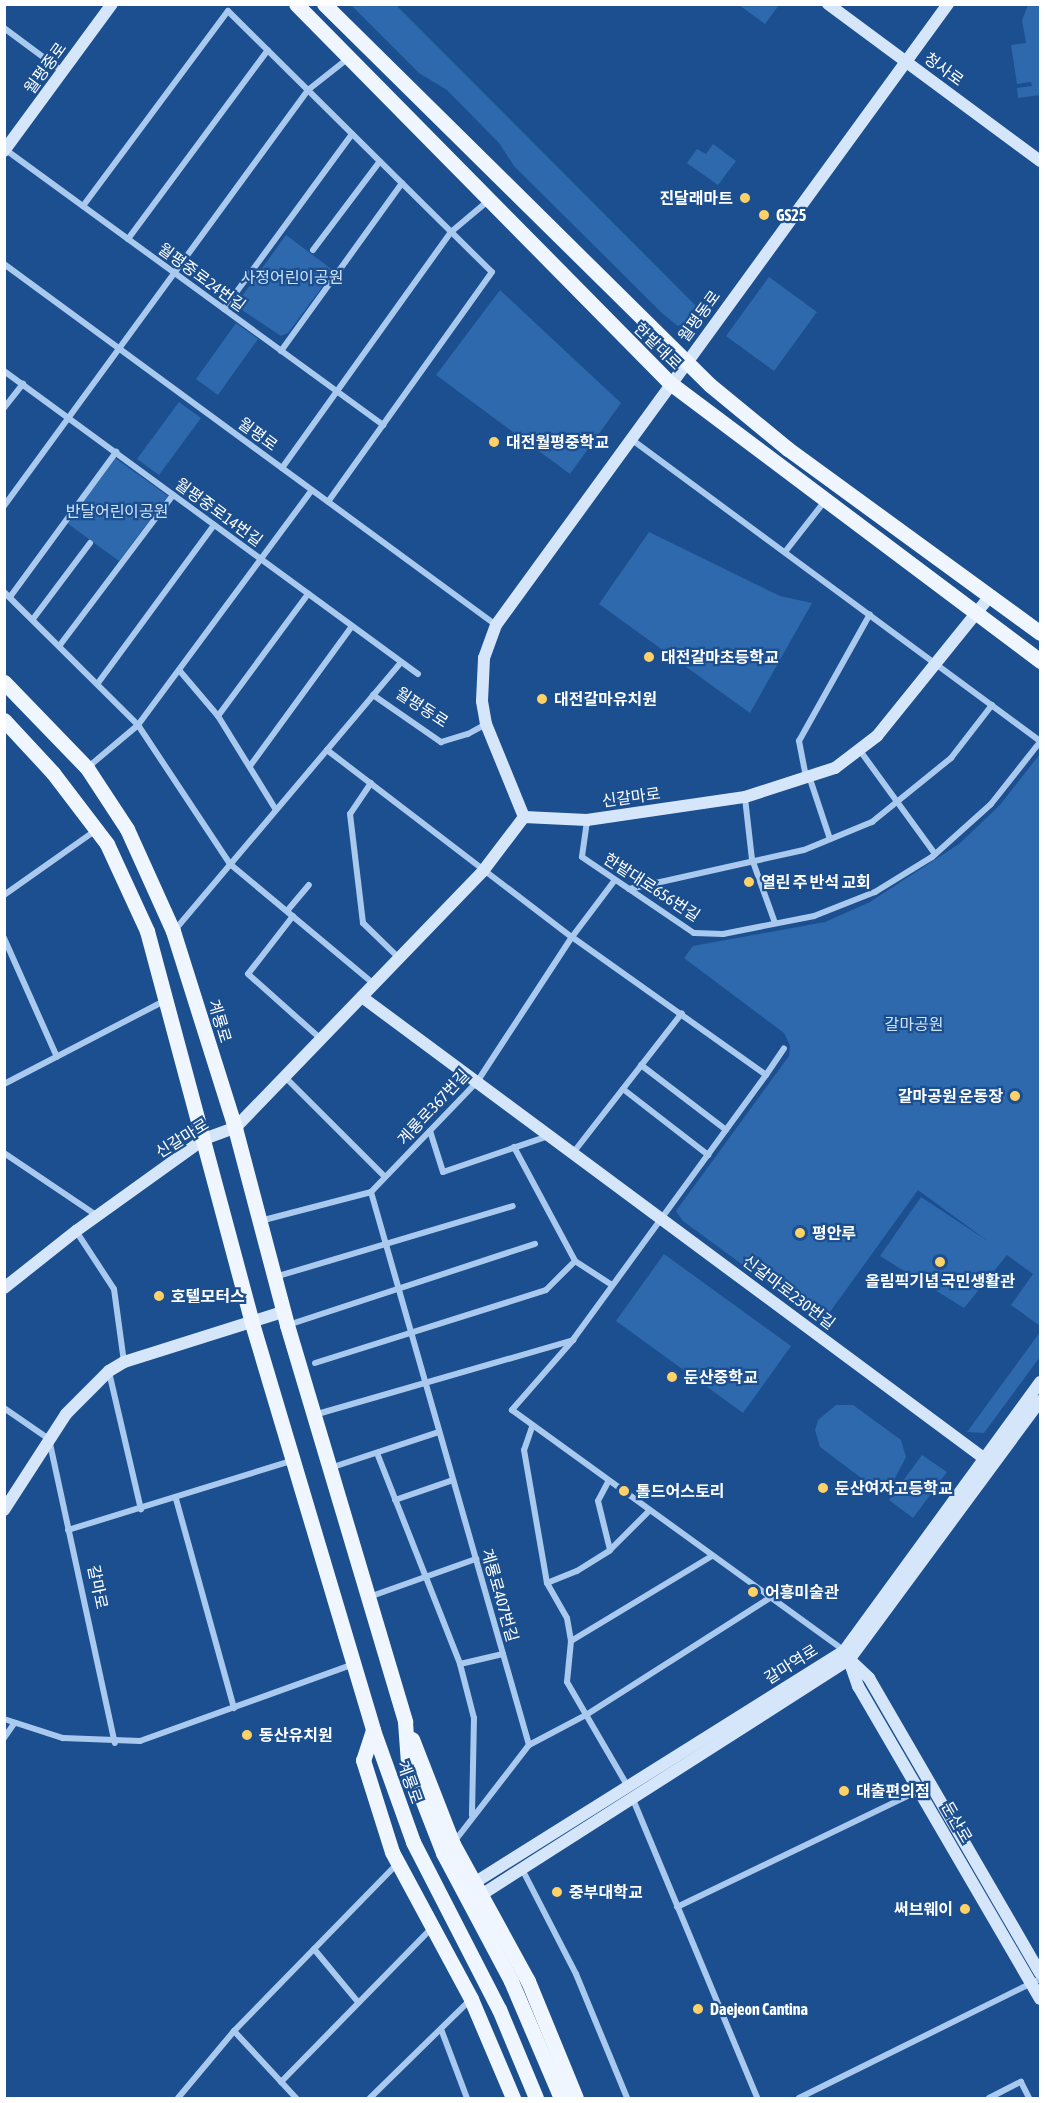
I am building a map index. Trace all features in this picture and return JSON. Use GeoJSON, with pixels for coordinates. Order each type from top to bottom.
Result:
{"type":"FeatureCollection","features":[{"type":"Feature","properties":{"kind":"main road","name":"한밭대로"},"geometry":{"type":"LineString","coordinates":[[296,4],[491,199],[670,383],[824,502],[1041,661]]}},
{"type":"Feature","properties":{"kind":"main road","name":"한밭대로"},"geometry":{"type":"LineString","coordinates":[[324,4],[687,362],[788,449],[1041,633]]}},
{"type":"Feature","properties":{"kind":"main road","name":"계룡로"},"geometry":{"type":"LineString","coordinates":[[4,682],[87,768],[127,828],[173,931],[235,1128],[285,1318],[405,1722],[408,1763],[427,1816],[511,1981],[561,2098]]}},
{"type":"Feature","properties":{"kind":"main road","name":"계룡로"},"geometry":{"type":"LineString","coordinates":[[4,720],[53,773],[97,830],[147,931],[251,1320],[373,1730],[413,1842],[495,1999],[536,2098]]}},
{"type":"Feature","properties":{"kind":"main road"},"geometry":{"type":"LineString","coordinates":[[405,1722],[453,1844],[528,1980],[576,2098]]}},
{"type":"Feature","properties":{"kind":"main road"},"geometry":{"type":"LineString","coordinates":[[373,1730],[363,1760],[397,1864],[471,1999],[513,2098]]}},
{"type":"Feature","properties":{"kind":"street","name":"월평중로"},"geometry":{"type":"LineString","coordinates":[[5,151],[112,4]]}},
{"type":"Feature","properties":{"kind":"street","name":"청사로"},"geometry":{"type":"LineString","coordinates":[[828,4],[1041,161]]}},
{"type":"Feature","properties":{"kind":"street","name":"월평동로"},"geometry":{"type":"LineString","coordinates":[[524,818],[486,724],[481,681],[496,625],[948,4]]}},
{"type":"Feature","properties":{"kind":"street"},"geometry":{"type":"LineString","coordinates":[[83,206],[228,11],[492,272],[328,502]]}},
{"type":"Feature","properties":{"kind":"street"},"geometry":{"type":"LineString","coordinates":[[4,28],[63,72]]}},
{"type":"Feature","properties":{"kind":"street"},"geometry":{"type":"LineString","coordinates":[[128,239],[268,50]]}},
{"type":"Feature","properties":{"kind":"street"},"geometry":{"type":"LineString","coordinates":[[4,506],[308,90],[350,57]]}},
{"type":"Feature","properties":{"kind":"street"},"geometry":{"type":"LineString","coordinates":[[224,309],[352,134]]}},
{"type":"Feature","properties":{"kind":"street","name":"월평중로24번길"},"geometry":{"type":"LineString","coordinates":[[5,151],[382,425]]}},
{"type":"Feature","properties":{"kind":"street"},"geometry":{"type":"LineString","coordinates":[[313,250],[380,161]]}},
{"type":"Feature","properties":{"kind":"street"},"geometry":{"type":"LineString","coordinates":[[281,351],[402,183]]}},
{"type":"Feature","properties":{"kind":"street"},"geometry":{"type":"LineString","coordinates":[[282,468],[451,232],[491,199]]}},
{"type":"Feature","properties":{"kind":"street","name":"월평로"},"geometry":{"type":"LineString","coordinates":[[4,264],[496,625]]}},
{"type":"Feature","properties":{"kind":"street","name":"월평중로14번길"},"geometry":{"type":"LineString","coordinates":[[4,371],[418,674]]}},
{"type":"Feature","properties":{"kind":"street"},"geometry":{"type":"LineString","coordinates":[[4,408],[23,384]]}},
{"type":"Feature","properties":{"kind":"street"},"geometry":{"type":"LineString","coordinates":[[631,439],[1041,742]]}},
{"type":"Feature","properties":{"kind":"street"},"geometry":{"type":"LineString","coordinates":[[116,452],[7,595],[60,645],[138,725],[230,864],[374,984]]}},
{"type":"Feature","properties":{"kind":"street"},"geometry":{"type":"LineString","coordinates":[[87,768],[138,725],[312,490]]}},
{"type":"Feature","properties":{"kind":"street"},"geometry":{"type":"LineString","coordinates":[[60,645],[173,495]]}},
{"type":"Feature","properties":{"kind":"street"},"geometry":{"type":"LineString","coordinates":[[785,552],[824,502]]}},
{"type":"Feature","properties":{"kind":"street"},"geometry":{"type":"LineString","coordinates":[[98,683],[214,525]]}},
{"type":"Feature","properties":{"kind":"street"},"geometry":{"type":"LineString","coordinates":[[33,619],[90,543]]}},
{"type":"Feature","properties":{"kind":"street"},"geometry":{"type":"LineString","coordinates":[[218,716],[308,594]]}},
{"type":"Feature","properties":{"kind":"street","name":"신갈마로"},"geometry":{"type":"LineString","coordinates":[[4,1288],[76,1231],[204,1139],[235,1128],[286,1078],[483,871],[524,818],[587,820],[745,797],[808,779],[861,752],[990,596]]}},
{"type":"Feature","properties":{"kind":"street"},"geometry":{"type":"LineString","coordinates":[[830,839],[808,779],[799,741],[870,614]]}},
{"type":"Feature","properties":{"kind":"street"},"geometry":{"type":"LineString","coordinates":[[250,766],[352,626]]}},
{"type":"Feature","properties":{"kind":"street"},"geometry":{"type":"LineString","coordinates":[[173,931],[401,662]]}},
{"type":"Feature","properties":{"kind":"street"},"geometry":{"type":"LineString","coordinates":[[179,670],[218,716],[276,810]]}},
{"type":"Feature","properties":{"kind":"street","name":"월평동로"},"geometry":{"type":"LineString","coordinates":[[373,695],[441,742],[468,734],[486,724]]}},
{"type":"Feature","properties":{"kind":"street"},"geometry":{"type":"LineString","coordinates":[[629,889],[752,859],[804,850],[872,822],[897,805],[951,758],[992,705]]}},
{"type":"Feature","properties":{"kind":"street","name":"한밭대로656번길"},"geometry":{"type":"LineString","coordinates":[[587,820],[582,857],[694,933],[723,934],[814,916],[874,892],[935,854],[992,804],[1041,742]]}},
{"type":"Feature","properties":{"kind":"street"},"geometry":{"type":"LineString","coordinates":[[327,750],[572,937],[682,1013],[766,1075]]}},
{"type":"Feature","properties":{"kind":"street"},"geometry":{"type":"LineString","coordinates":[[861,752],[897,805],[935,854]]}},
{"type":"Feature","properties":{"kind":"street"},"geometry":{"type":"LineString","coordinates":[[371,783],[350,814],[363,923],[399,958]]}},
{"type":"Feature","properties":{"kind":"street"},"geometry":{"type":"LineString","coordinates":[[745,797],[752,859],[775,923]]}},
{"type":"Feature","properties":{"kind":"street"},"geometry":{"type":"LineString","coordinates":[[4,895],[97,830]]}},
{"type":"Feature","properties":{"kind":"street","name":"계룡로367번길"},"geometry":{"type":"LineString","coordinates":[[371,1192],[477,1082],[572,937],[615,880]]}},
{"type":"Feature","properties":{"kind":"street"},"geometry":{"type":"LineString","coordinates":[[287,911],[309,885]]}},
{"type":"Feature","properties":{"kind":"street"},"geometry":{"type":"LineString","coordinates":[[293,916],[248,974],[322,1040]]}},
{"type":"Feature","properties":{"kind":"street"},"geometry":{"type":"LineString","coordinates":[[4,938],[57,1057]]}},
{"type":"Feature","properties":{"kind":"street","name":"신갈마로230번길"},"geometry":{"type":"LineString","coordinates":[[362,997],[984,1459]]}},
{"type":"Feature","properties":{"kind":"street"},"geometry":{"type":"LineString","coordinates":[[4,1084],[166,1000]]}},
{"type":"Feature","properties":{"kind":"street"},"geometry":{"type":"LineString","coordinates":[[573,1153],[682,1013]]}},
{"type":"Feature","properties":{"kind":"street"},"geometry":{"type":"LineString","coordinates":[[784,1048],[573,1340],[513,1410],[532,1427],[847,1655]]}},
{"type":"Feature","properties":{"kind":"street"},"geometry":{"type":"LineString","coordinates":[[641,1065],[726,1130]]}},
{"type":"Feature","properties":{"kind":"street"},"geometry":{"type":"LineString","coordinates":[[286,1078],[385,1177]]}},
{"type":"Feature","properties":{"kind":"street"},"geometry":{"type":"LineString","coordinates":[[622,1089],[708,1155]]}},
{"type":"Feature","properties":{"kind":"street"},"geometry":{"type":"LineString","coordinates":[[430,1131],[443,1172],[549,1136]]}},
{"type":"Feature","properties":{"kind":"street"},"geometry":{"type":"LineString","coordinates":[[514,1147],[575,1261],[612,1285]]}},
{"type":"Feature","properties":{"kind":"street"},"geometry":{"type":"LineString","coordinates":[[4,1153],[97,1216]]}},
{"type":"Feature","properties":{"kind":"street"},"geometry":{"type":"LineString","coordinates":[[258,1221],[371,1192]]}},
{"type":"Feature","properties":{"kind":"street","name":"계룡로407번길"},"geometry":{"type":"LineString","coordinates":[[371,1192],[529,1745]]}},
{"type":"Feature","properties":{"kind":"street"},"geometry":{"type":"LineString","coordinates":[[274,1277],[385,1242],[513,1206]]}},
{"type":"Feature","properties":{"kind":"street"},"geometry":{"type":"LineString","coordinates":[[76,1231],[114,1289],[124,1362]]}},
{"type":"Feature","properties":{"kind":"street"},"geometry":{"type":"LineString","coordinates":[[4,1510],[49,1438],[90,1386],[124,1362],[251,1320],[285,1318],[399,1289],[535,1244]]}},
{"type":"Feature","properties":{"kind":"street"},"geometry":{"type":"LineString","coordinates":[[315,1363],[546,1290],[575,1261]]}},
{"type":"Feature","properties":{"kind":"street"},"geometry":{"type":"LineString","coordinates":[[313,1415],[573,1340]]}},
{"type":"Feature","properties":{"kind":"street"},"geometry":{"type":"LineString","coordinates":[[109,1371],[141,1509]]}},
{"type":"Feature","properties":{"kind":"street","name":"갈마역로"},"geometry":{"type":"LineString","coordinates":[[847,1655],[984,1459],[1041,1382]]}},
{"type":"Feature","properties":{"kind":"street","name":"갈마역로"},"geometry":{"type":"LineString","coordinates":[[477,1889],[847,1655],[1041,1401]]}},
{"type":"Feature","properties":{"kind":"street"},"geometry":{"type":"LineString","coordinates":[[4,1408],[49,1438]]}},
{"type":"Feature","properties":{"kind":"street"},"geometry":{"type":"LineString","coordinates":[[532,1427],[524,1450],[548,1583],[567,1618],[571,1641],[567,1682],[630,1792],[757,2098]]}},
{"type":"Feature","properties":{"kind":"street"},"geometry":{"type":"LineString","coordinates":[[329,1468],[439,1432]]}},
{"type":"Feature","properties":{"kind":"street","name":"갈마로"},"geometry":{"type":"LineString","coordinates":[[49,1438],[115,1743]]}},
{"type":"Feature","properties":{"kind":"street"},"geometry":{"type":"LineString","coordinates":[[376,1454],[460,1664],[474,1718],[471,1815]]}},
{"type":"Feature","properties":{"kind":"street"},"geometry":{"type":"LineString","coordinates":[[68,1530],[176,1499],[292,1461]]}},
{"type":"Feature","properties":{"kind":"street"},"geometry":{"type":"LineString","coordinates":[[395,1500],[453,1480]]}},
{"type":"Feature","properties":{"kind":"street"},"geometry":{"type":"LineString","coordinates":[[608,1482],[598,1501],[610,1550]]}},
{"type":"Feature","properties":{"kind":"street"},"geometry":{"type":"LineString","coordinates":[[176,1499],[234,1708]]}},
{"type":"Feature","properties":{"kind":"street"},"geometry":{"type":"LineString","coordinates":[[548,1583],[577,1570],[610,1550],[649,1511]]}},
{"type":"Feature","properties":{"kind":"street"},"geometry":{"type":"LineString","coordinates":[[571,1641],[712,1556]]}},
{"type":"Feature","properties":{"kind":"street"},"geometry":{"type":"LineString","coordinates":[[368,1597],[476,1559]]}},
{"type":"Feature","properties":{"kind":"street"},"geometry":{"type":"LineString","coordinates":[[453,1844],[471,1815],[529,1745],[586,1714],[770,1598]]}},
{"type":"Feature","properties":{"kind":"street"},"geometry":{"type":"LineString","coordinates":[[460,1664],[503,1654]]}},
{"type":"Feature","properties":{"kind":"street","name":"둔산로"},"geometry":{"type":"LineString","coordinates":[[847,1655],[858,1686],[1036,1981],[1041,1999]]}},
{"type":"Feature","properties":{"kind":"street","name":"둔산로"},"geometry":{"type":"LineString","coordinates":[[847,1655],[869,1678],[1041,1973]]}},
{"type":"Feature","properties":{"kind":"street"},"geometry":{"type":"LineString","coordinates":[[4,1719],[13,1725],[63,1738],[115,1743],[140,1741],[355,1664]]}},
{"type":"Feature","properties":{"kind":"street"},"geometry":{"type":"LineString","coordinates":[[4,1738],[13,1725]]}},
{"type":"Feature","properties":{"kind":"street"},"geometry":{"type":"LineString","coordinates":[[677,1907],[920,1790]]}},
{"type":"Feature","properties":{"kind":"street","name":"갈마역로"},"geometry":{"type":"LineString","coordinates":[[477,1889],[522,1869],[630,1792]]}},
{"type":"Feature","properties":{"kind":"street"},"geometry":{"type":"LineString","coordinates":[[178,2098],[234,2031],[397,1864]]}},
{"type":"Feature","properties":{"kind":"street"},"geometry":{"type":"LineString","coordinates":[[522,1869],[576,1974],[627,2098]]}},
{"type":"Feature","properties":{"kind":"street"},"geometry":{"type":"LineString","coordinates":[[281,2082],[432,1927]]}},
{"type":"Feature","properties":{"kind":"street"},"geometry":{"type":"LineString","coordinates":[[314,1949],[358,2002]]}},
{"type":"Feature","properties":{"kind":"street"},"geometry":{"type":"LineString","coordinates":[[799,2098],[1036,1981]]}},
{"type":"Feature","properties":{"kind":"street"},"geometry":{"type":"LineString","coordinates":[[371,2098],[471,1999]]}},
{"type":"Feature","properties":{"kind":"street"},"geometry":{"type":"LineString","coordinates":[[441,2029],[467,2098]]}},
{"type":"Feature","properties":{"kind":"street"},"geometry":{"type":"LineString","coordinates":[[234,2031],[296,2098]]}},
{"type":"Feature","properties":{"kind":"street"},"geometry":{"type":"LineString","coordinates":[[989,2098],[1021,2082],[1029,2098]]}},
{"type":"Feature","properties":{"kind":"green space"},"geometry":{"type":"Polygon","coordinates":[[[351,5],[396,5],[702,312],[697,319],[678,326],[663,314],[514,166],[499,143],[447,90],[419,73],[351,5]]]}},
{"type":"Feature","properties":{"kind":"green space"},"geometry":{"type":"Polygon","coordinates":[[[739,5],[779,5],[765,24],[739,5]]]}},
{"type":"Feature","properties":{"kind":"green space"},"geometry":{"type":"Polygon","coordinates":[[[1028,5],[1040,5],[1040,95],[1018,98],[1017,88],[1032,86],[1031,82],[1017,84],[1011,45],[1026,43],[1022,20],[1028,5]]]}},
{"type":"Feature","properties":{"kind":"green space"},"geometry":{"type":"Polygon","coordinates":[[[713,144],[736,161],[718,185],[687,163],[697,149],[706,154],[713,144]]]}},
{"type":"Feature","properties":{"kind":"green space","name":"사정어린이공원"},"geometry":{"type":"Polygon","coordinates":[[[286,235],[334,271],[288,333],[281,336],[242,310],[240,299],[286,235]]]}},
{"type":"Feature","properties":{"kind":"green space"},"geometry":{"type":"Polygon","coordinates":[[[769,277],[817,312],[774,371],[726,336],[769,277]]]}},
{"type":"Feature","properties":{"kind":"green space"},"geometry":{"type":"Polygon","coordinates":[[[500,290],[621,403],[570,474],[436,375],[500,290]]]}},
{"type":"Feature","properties":{"kind":"green space"},"geometry":{"type":"Polygon","coordinates":[[[236,323],[258,339],[218,395],[196,379],[236,323]]]}},
{"type":"Feature","properties":{"kind":"green space"},"geometry":{"type":"Polygon","coordinates":[[[179,402],[201,418],[159,475],[137,459],[179,402]]]}},
{"type":"Feature","properties":{"kind":"green space","name":"반달어린이공원"},"geometry":{"type":"Polygon","coordinates":[[[115,458],[168,496],[119,561],[67,523],[115,458]]]}},
{"type":"Feature","properties":{"kind":"green space"},"geometry":{"type":"Polygon","coordinates":[[[649,532],[780,596],[812,603],[750,713],[599,604],[649,532]]]}},
{"type":"Feature","properties":{"kind":"green space","name":"갈마공원"},"geometry":{"type":"Polygon","coordinates":[[[1040,754],[1040,1326],[1011,1305],[1033,1274],[1007,1255],[964,1308],[880,1256],[921,1197],[989,1242],[918,1190],[822,1323],[683,1221],[676,1211],[789,1056],[790,1046],[784,1033],[684,958],[693,946],[825,922],[870,902],[959,844],[1000,805],[1040,754]]]}},
{"type":"Feature","properties":{"kind":"green space"},"geometry":{"type":"Polygon","coordinates":[[[664,1254],[791,1346],[743,1413],[616,1321],[664,1254]]]}},
{"type":"Feature","properties":{"kind":"green space"},"geometry":{"type":"Polygon","coordinates":[[[1040,1332],[1040,1357],[984,1433],[967,1432],[1040,1332]]]}},
{"type":"Feature","properties":{"kind":"green space"},"geometry":{"type":"Polygon","coordinates":[[[836,1405],[853,1405],[901,1440],[906,1457],[894,1480],[877,1485],[868,1483],[820,1447],[815,1430],[818,1420],[836,1405]]]}},
{"type":"Feature","properties":{"kind":"green space"},"geometry":{"type":"Polygon","coordinates":[[[922,1455],[947,1472],[913,1518],[889,1500],[922,1455]]]}},
{"type":"Feature","properties":{"kind":"place","name":"진달래마트"},"geometry":{"type":"Point","coordinates":[745,198]}},
{"type":"Feature","properties":{"kind":"place","name":"GS25"},"geometry":{"type":"Point","coordinates":[764,215]}},
{"type":"Feature","properties":{"kind":"place","name":"대전월평중학교"},"geometry":{"type":"Point","coordinates":[494,442]}},
{"type":"Feature","properties":{"kind":"place","name":"대전갈마초등학교"},"geometry":{"type":"Point","coordinates":[649,657]}},
{"type":"Feature","properties":{"kind":"place","name":"대전갈마유치원"},"geometry":{"type":"Point","coordinates":[542,699]}},
{"type":"Feature","properties":{"kind":"place","name":"열린 주 반석 교회"},"geometry":{"type":"Point","coordinates":[749,882]}},
{"type":"Feature","properties":{"kind":"place","name":"갈마공원 운동장"},"geometry":{"type":"Point","coordinates":[1015,1096]}},
{"type":"Feature","properties":{"kind":"place","name":"평안루"},"geometry":{"type":"Point","coordinates":[800,1233]}},
{"type":"Feature","properties":{"kind":"place","name":"올림픽기념 국민생활관"},"geometry":{"type":"Point","coordinates":[940,1262]}},
{"type":"Feature","properties":{"kind":"place","name":"호텔모터스"},"geometry":{"type":"Point","coordinates":[159,1296]}},
{"type":"Feature","properties":{"kind":"place","name":"둔산중학교"},"geometry":{"type":"Point","coordinates":[672,1377]}},
{"type":"Feature","properties":{"kind":"place","name":"둔산여자고등학교"},"geometry":{"type":"Point","coordinates":[823,1488]}},
{"type":"Feature","properties":{"kind":"place","name":"톨드어스토리"},"geometry":{"type":"Point","coordinates":[624,1491]}},
{"type":"Feature","properties":{"kind":"place","name":"어흥미술관"},"geometry":{"type":"Point","coordinates":[753,1592]}},
{"type":"Feature","properties":{"kind":"place","name":"동산유치원"},"geometry":{"type":"Point","coordinates":[247,1735]}},
{"type":"Feature","properties":{"kind":"place","name":"대출편의점"},"geometry":{"type":"Point","coordinates":[844,1791]}},
{"type":"Feature","properties":{"kind":"place","name":"중부대학교"},"geometry":{"type":"Point","coordinates":[557,1892]}},
{"type":"Feature","properties":{"kind":"place","name":"써브웨이"},"geometry":{"type":"Point","coordinates":[965,1909]}},
{"type":"Feature","properties":{"kind":"place","name":"Daejeon Cantina"},"geometry":{"type":"Point","coordinates":[698,2009]}}]}
